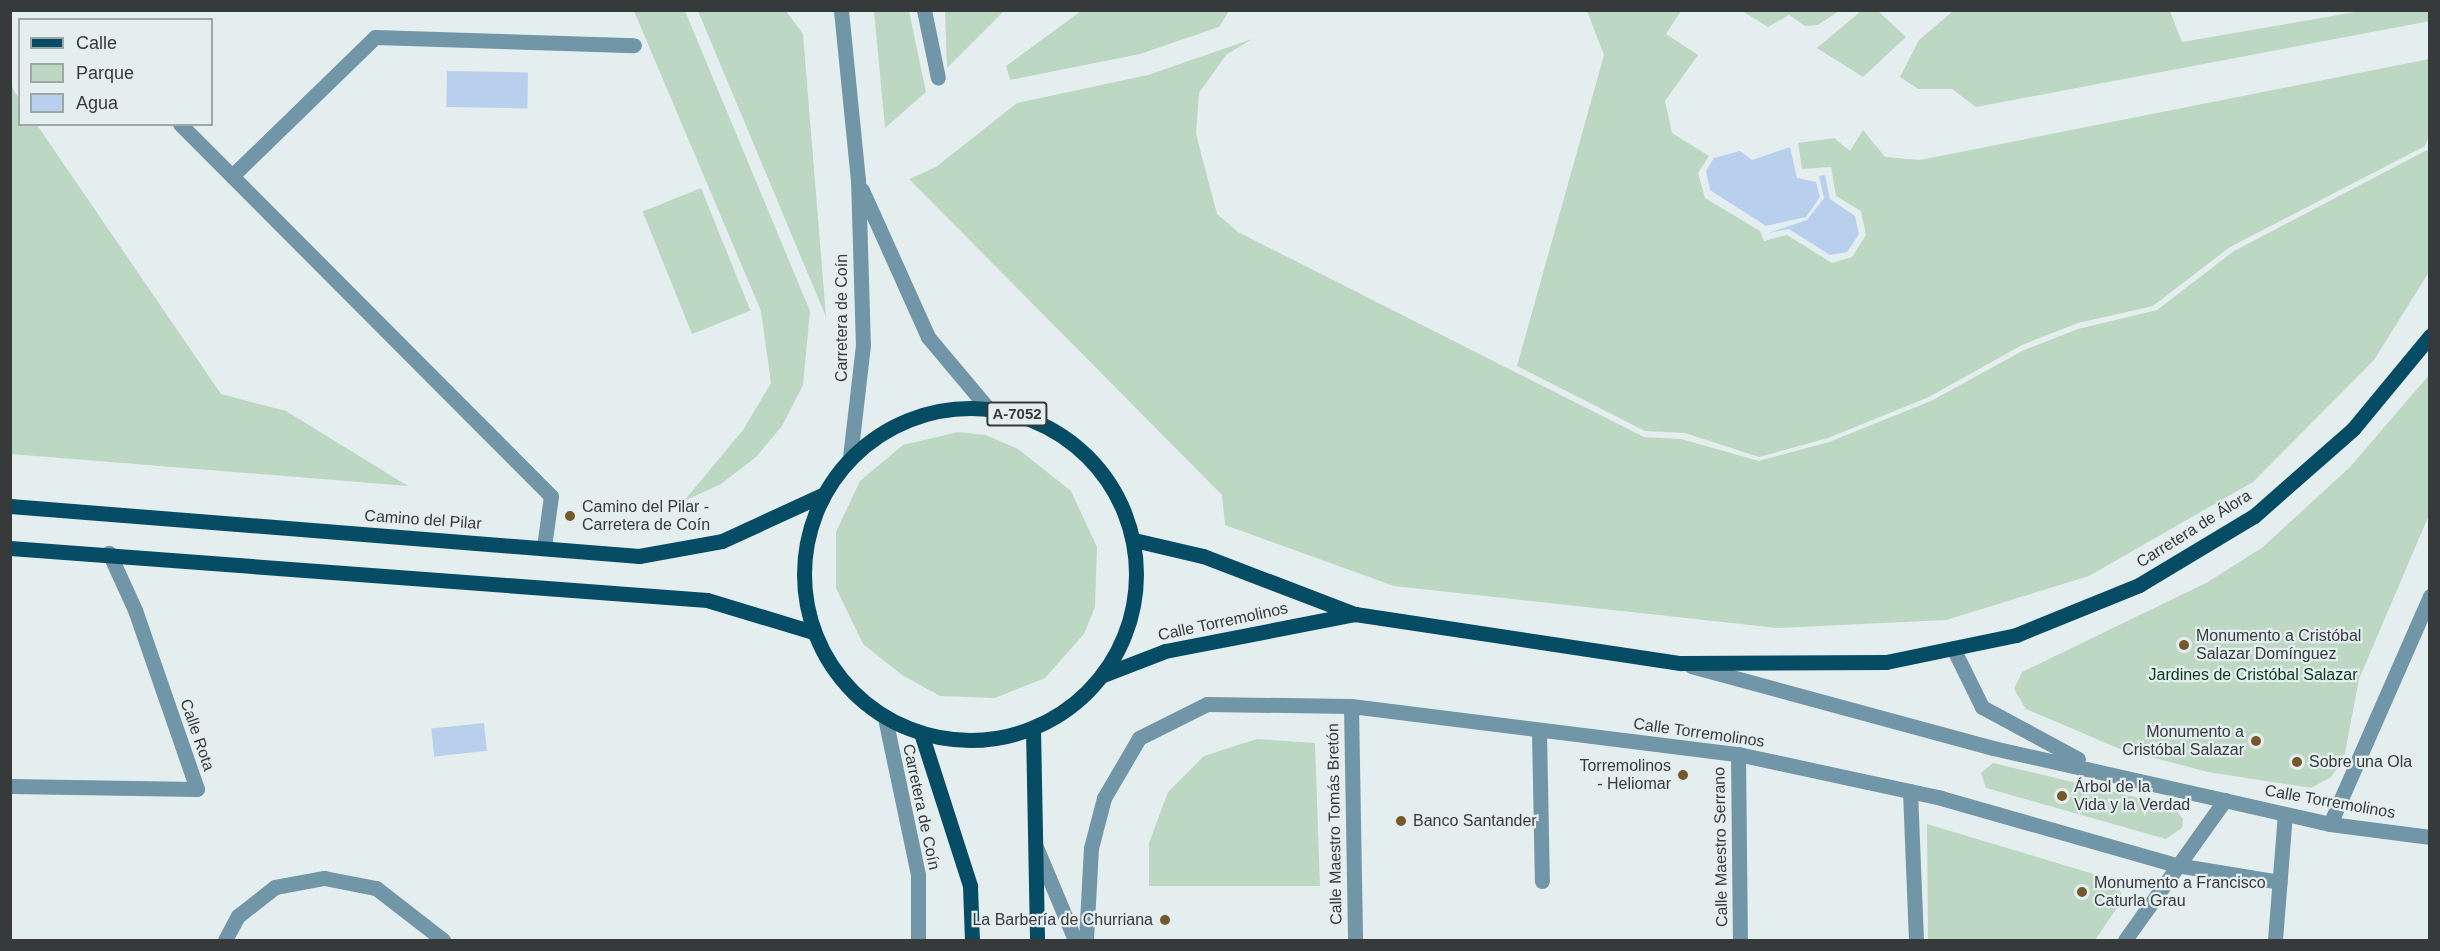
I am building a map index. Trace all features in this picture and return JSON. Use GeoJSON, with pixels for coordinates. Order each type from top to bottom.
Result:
{"type":"FeatureCollection","features":[{"type":"Feature","properties":{"kind":"main road","name":"Carretera de Álora"},"geometry":{"type":"LineString","coordinates":[[1680,663],[1886,662],[2016,634],[2139,585],[2254,516],[2354,429],[2430,336]]}},
{"type":"Feature","properties":{"kind":"main road","name":"A-7052"},"geometry":{"type":"LineString","coordinates":[[986,406],[1037,420],[1082,449],[1115,491],[1134,540],[1134,589],[1125,637],[1103,675],[1072,707],[1033,729],[986,739],[921,734],[885,718],[836,673],[813,632],[803,586],[807,539],[822,495],[850,457],[879,433],[912,416],[949,407],[986,406]]}},
{"type":"Feature","properties":{"kind":"main road","name":"Camino del Pilar"},"geometry":{"type":"LineString","coordinates":[[10,506],[639,556],[722,541],[822,495]]}},
{"type":"Feature","properties":{"kind":"main road","name":"Calle Torremolinos"},"geometry":{"type":"LineString","coordinates":[[1134,540],[1203,556],[1354,614],[1680,663]]}},
{"type":"Feature","properties":{"kind":"main road"},"geometry":{"type":"LineString","coordinates":[[10,548],[109,553],[707,600],[813,632]]}},
{"type":"Feature","properties":{"kind":"main road","name":"Calle Torremolinos"},"geometry":{"type":"LineString","coordinates":[[1103,675],[1165,651],[1354,614]]}},
{"type":"Feature","properties":{"kind":"main road"},"geometry":{"type":"LineString","coordinates":[[1033,729],[1037,940]]}},
{"type":"Feature","properties":{"kind":"main road"},"geometry":{"type":"LineString","coordinates":[[921,734],[970,886],[972,940]]}},
{"type":"Feature","properties":{"kind":"street","name":"Carretera de Coín"},"geometry":{"type":"LineString","coordinates":[[841,10],[858,179],[863,345],[850,457]]}},
{"type":"Feature","properties":{"kind":"street"},"geometry":{"type":"LineString","coordinates":[[924,10],[938,78]]}},
{"type":"Feature","properties":{"kind":"street"},"geometry":{"type":"LineString","coordinates":[[232,176],[375,37],[634,45]]}},
{"type":"Feature","properties":{"kind":"street"},"geometry":{"type":"LineString","coordinates":[[182,126],[551,496],[544,547]]}},
{"type":"Feature","properties":{"kind":"street","name":"Carretera de Coín"},"geometry":{"type":"LineString","coordinates":[[858,179],[928,337],[986,406]]}},
{"type":"Feature","properties":{"kind":"street","name":"Calle Rota"},"geometry":{"type":"LineString","coordinates":[[10,786],[197,789],[135,610],[109,553]]}},
{"type":"Feature","properties":{"kind":"street"},"geometry":{"type":"LineString","coordinates":[[2330,824],[2430,596]]}},
{"type":"Feature","properties":{"kind":"street"},"geometry":{"type":"LineString","coordinates":[[1953,648],[1982,707],[2091,767]]}},
{"type":"Feature","properties":{"kind":"street","name":"Calle Torremolinos"},"geometry":{"type":"LineString","coordinates":[[1680,663],[1994,748],[2091,767],[2330,824],[2430,837]]}},
{"type":"Feature","properties":{"kind":"street","name":"Calle Torremolinos"},"geometry":{"type":"LineString","coordinates":[[1086,940],[1091,848],[1104,798],[1139,738],[1207,704],[1351,706],[1738,754],[1910,792],[2176,865],[2280,882]]}},
{"type":"Feature","properties":{"kind":"street","name":"Calle Maestro Tomás Bretón"},"geometry":{"type":"LineString","coordinates":[[1351,706],[1355,940]]}},
{"type":"Feature","properties":{"kind":"street","name":"Carretera de Coín"},"geometry":{"type":"LineString","coordinates":[[885,718],[918,875],[918,940]]}},
{"type":"Feature","properties":{"kind":"street"},"geometry":{"type":"LineString","coordinates":[[1539,730],[1542,881]]}},
{"type":"Feature","properties":{"kind":"street","name":"Calle Maestro Serrano"},"geometry":{"type":"LineString","coordinates":[[1738,754],[1740,940]]}},
{"type":"Feature","properties":{"kind":"street"},"geometry":{"type":"LineString","coordinates":[[1910,792],[1916,940]]}},
{"type":"Feature","properties":{"kind":"street"},"geometry":{"type":"LineString","coordinates":[[2125,940],[2176,865],[2225,800]]}},
{"type":"Feature","properties":{"kind":"street"},"geometry":{"type":"LineString","coordinates":[[2274,940],[2285,814]]}},
{"type":"Feature","properties":{"kind":"street"},"geometry":{"type":"LineString","coordinates":[[1035,846],[1075,940]]}},
{"type":"Feature","properties":{"kind":"street"},"geometry":{"type":"LineString","coordinates":[[225,940],[238,916],[274,887],[324,878],[376,888],[443,940]]}},
{"type":"Feature","properties":{"kind":"green space"},"geometry":{"type":"Polygon","coordinates":[[[945,10],[1004,11],[947,68],[945,10]]]}},
{"type":"Feature","properties":{"kind":"green space"},"geometry":{"type":"Polygon","coordinates":[[[634,11],[685,11],[810,311],[803,385],[782,426],[756,457],[721,484],[684,501],[743,430],[771,383],[761,311],[634,11]]]}},
{"type":"Feature","properties":{"kind":"green space"},"geometry":{"type":"Polygon","coordinates":[[[698,11],[786,11],[803,34],[826,317],[698,11]]]}},
{"type":"Feature","properties":{"kind":"green space"},"geometry":{"type":"Polygon","coordinates":[[[874,11],[909,11],[926,92],[885,128],[874,11]]]}},
{"type":"Feature","properties":{"kind":"green space"},"geometry":{"type":"Polygon","coordinates":[[[1081,11],[1229,11],[1219,27],[1140,54],[1010,80],[1006,66],[1081,11]]]}},
{"type":"Feature","properties":{"kind":"green space"},"geometry":{"type":"Polygon","coordinates":[[[1587,11],[1681,11],[1666,34],[1698,55],[1665,101],[1672,133],[1709,156],[1698,173],[1705,198],[1760,231],[1764,241],[1787,235],[1832,263],[1852,257],[1866,235],[1861,211],[1836,196],[1831,167],[1802,169],[1798,143],[1834,138],[1850,151],[1863,130],[1885,157],[1920,160],[2429,59],[2429,136],[2425,146],[2230,247],[2153,306],[2078,323],[2022,345],[1929,397],[1828,438],[1759,457],[1685,433],[1645,431],[1517,366],[1604,55],[1587,11]]]}},
{"type":"Feature","properties":{"kind":"green space"},"geometry":{"type":"Polygon","coordinates":[[[1742,11],[1839,11],[1818,25],[1805,26],[1789,15],[1768,27],[1742,11]]]}},
{"type":"Feature","properties":{"kind":"green space"},"geometry":{"type":"Polygon","coordinates":[[[1861,11],[1878,11],[1906,37],[1863,77],[1817,48],[1861,11]]]}},
{"type":"Feature","properties":{"kind":"green space"},"geometry":{"type":"Polygon","coordinates":[[[1953,11],[2170,11],[2182,42],[2361,11],[2429,11],[2430,21],[1976,107],[1952,89],[1918,89],[1900,77],[1919,40],[1953,11]]]}},
{"type":"Feature","properties":{"kind":"green space"},"geometry":{"type":"Polygon","coordinates":[[[1252,39],[1226,55],[1199,93],[1196,134],[1217,214],[1238,232],[1644,437],[1681,439],[1759,461],[1829,442],[1931,401],[2024,350],[2078,329],[2157,310],[2234,251],[2429,149],[2429,272],[2374,360],[2253,482],[2089,576],[1946,620],[1777,628],[1394,586],[1225,525],[1222,495],[909,179],[936,167],[1017,103],[1148,75],[1252,39]]]}},
{"type":"Feature","properties":{"kind":"green space"},"geometry":{"type":"Polygon","coordinates":[[[11,85],[18,97],[18,126],[38,126],[221,394],[286,411],[408,486],[11,454],[11,85]]]}},
{"type":"Feature","properties":{"kind":"green space"},"geometry":{"type":"Polygon","coordinates":[[[701,188],[750,310],[692,334],[643,212],[701,188]]]}},
{"type":"Feature","properties":{"kind":"green space","name":"Jardines de Cristóbal Salazar"},"geometry":{"type":"Polygon","coordinates":[[[2429,375],[2429,515],[2359,679],[2344,758],[2331,777],[2311,788],[2208,772],[2120,749],[2026,709],[2014,689],[2022,672],[2208,582],[2263,547],[2350,467],[2429,375]]]}},
{"type":"Feature","properties":{"kind":"green space"},"geometry":{"type":"Polygon","coordinates":[[[958,432],[986,435],[1018,449],[1071,491],[1097,547],[1095,607],[1084,634],[1045,678],[995,698],[940,696],[902,675],[863,644],[836,588],[836,532],[860,481],[903,445],[958,432]]]}},
{"type":"Feature","properties":{"kind":"green space"},"geometry":{"type":"Polygon","coordinates":[[[1257,739],[1315,743],[1320,886],[1149,886],[1149,843],[1168,792],[1204,756],[1257,739]]]}},
{"type":"Feature","properties":{"kind":"green space"},"geometry":{"type":"Polygon","coordinates":[[[1993,763],[2173,806],[2183,819],[2182,828],[2166,839],[1986,788],[1981,773],[1993,763]]]}},
{"type":"Feature","properties":{"kind":"green space"},"geometry":{"type":"Polygon","coordinates":[[[1927,824],[2117,881],[2123,899],[2095,940],[1928,940],[1927,824]]]}},
{"type":"Feature","properties":{"kind":"water"},"geometry":{"type":"Polygon","coordinates":[[[447,71],[528,72],[527,108],[446,107],[447,71]]]}},
{"type":"Feature","properties":{"kind":"water"},"geometry":{"type":"Polygon","coordinates":[[[1790,147],[1797,178],[1816,182],[1820,197],[1806,217],[1766,226],[1710,190],[1706,171],[1714,158],[1740,151],[1752,160],[1790,147]]]}},
{"type":"Feature","properties":{"kind":"water"},"geometry":{"type":"Polygon","coordinates":[[[1825,175],[1830,199],[1855,216],[1859,234],[1847,252],[1830,255],[1789,229],[1768,233],[1807,220],[1824,198],[1819,176],[1825,175]]]}},
{"type":"Feature","properties":{"kind":"water"},"geometry":{"type":"Polygon","coordinates":[[[484,723],[487,751],[434,756],[431,729],[484,723]]]}},
{"type":"Feature","properties":{"kind":"place","name":"Camino del Pilar - Carretera de Coín"},"geometry":{"type":"Point","coordinates":[570,516]}},
{"type":"Feature","properties":{"kind":"place","name":"Monumento a Cristóbal Salazar Domínguez"},"geometry":{"type":"Point","coordinates":[2184,645]}},
{"type":"Feature","properties":{"kind":"place","name":"Monumento a Cristóbal Salazar"},"geometry":{"type":"Point","coordinates":[2256,741]}},
{"type":"Feature","properties":{"kind":"place","name":"Sobre una Ola"},"geometry":{"type":"Point","coordinates":[2297,762]}},
{"type":"Feature","properties":{"kind":"place","name":"Torremolinos - Heliomar"},"geometry":{"type":"Point","coordinates":[1683,775]}},
{"type":"Feature","properties":{"kind":"place","name":"Árbol de la Vida y la Verdad"},"geometry":{"type":"Point","coordinates":[2062,796]}},
{"type":"Feature","properties":{"kind":"place","name":"Banco Santander"},"geometry":{"type":"Point","coordinates":[1401,821]}},
{"type":"Feature","properties":{"kind":"place","name":"Monumento a Francisco Caturla Grau"},"geometry":{"type":"Point","coordinates":[2082,892]}},
{"type":"Feature","properties":{"kind":"place","name":"La Barbería de Churriana"},"geometry":{"type":"Point","coordinates":[1165,920]}}]}
